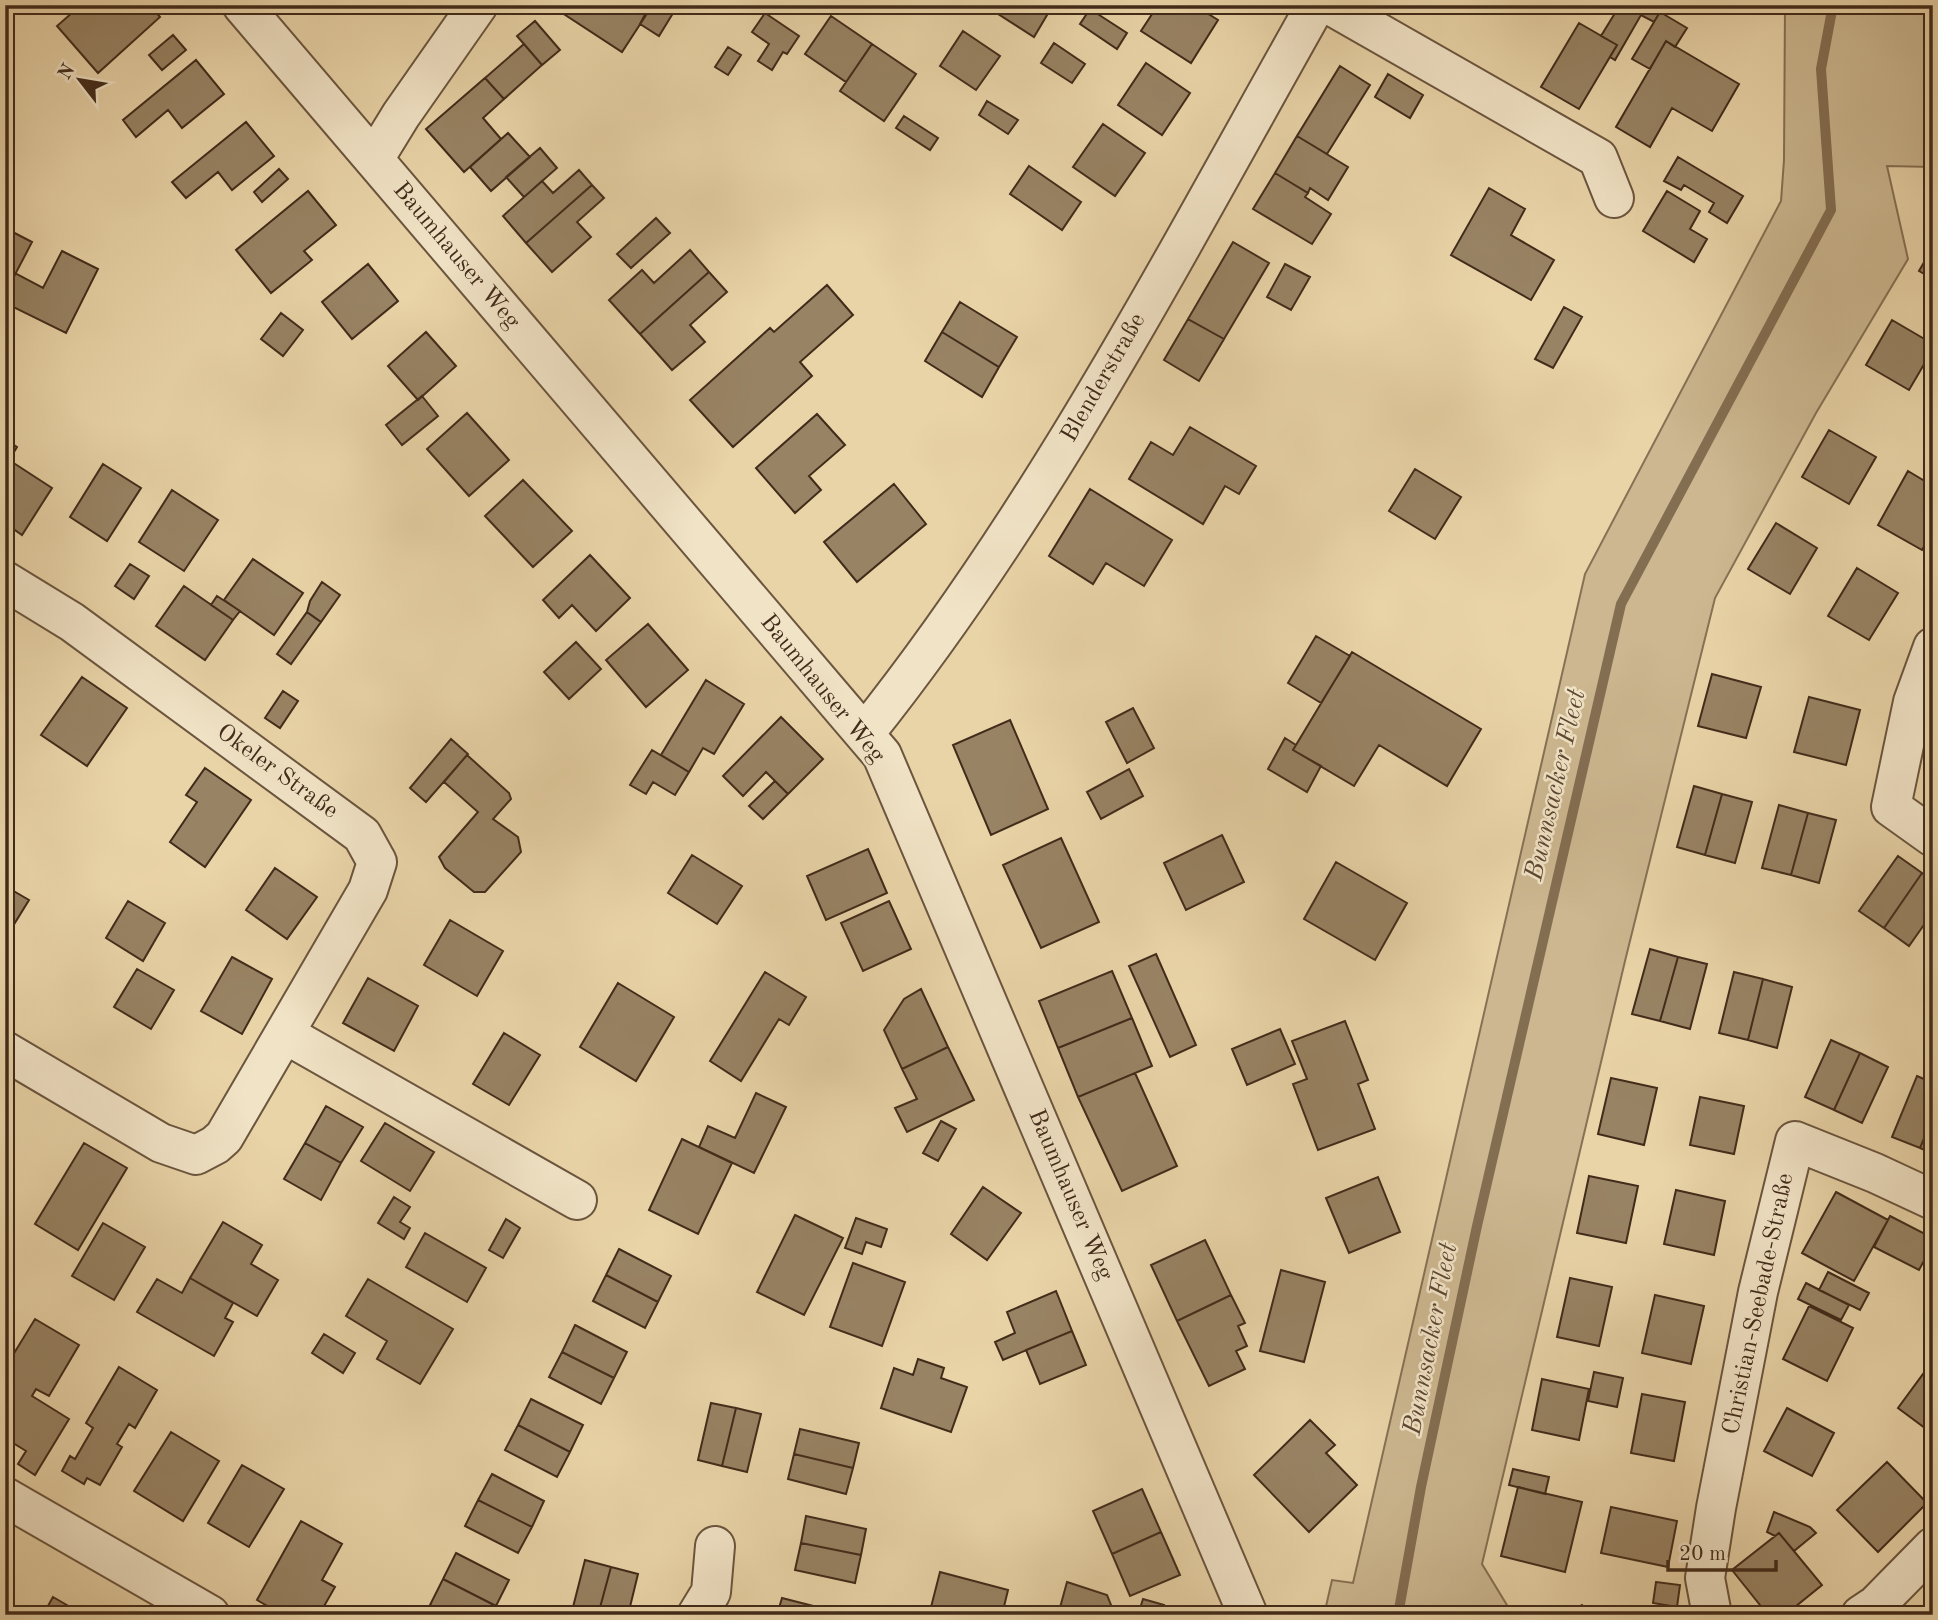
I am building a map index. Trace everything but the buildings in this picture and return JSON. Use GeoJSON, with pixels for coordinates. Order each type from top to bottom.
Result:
{"type":"FeatureCollection","features":[{"type":"Feature","properties":{"kind":"street","name":"Baumhauser Weg"},"geometry":{"type":"LineString","coordinates":[[242,5],[882,755],[1248,1615]]}},
{"type":"Feature","properties":{"kind":"street"},"geometry":{"type":"LineString","coordinates":[[374,159],[401,115],[478,5]]}},
{"type":"Feature","properties":{"kind":"street","name":"Blenderstraße"},"geometry":{"type":"LineString","coordinates":[[865,733],[977,582],[1057,459],[1316,5]]}},
{"type":"Feature","properties":{"kind":"street"},"geometry":{"type":"LineString","coordinates":[[1330,5],[1598,158],[1614,198]]}},
{"type":"Feature","properties":{"kind":"street","name":"Okeler Straße"},"geometry":{"type":"LineString","coordinates":[[5,581],[72,622],[362,835],[377,862],[368,890],[224,1137],[196,1155],[161,1143],[5,1051]]}},
{"type":"Feature","properties":{"kind":"street"},"geometry":{"type":"LineString","coordinates":[[1933,647],[1913,702],[1891,807],[1933,836]]}},
{"type":"Feature","properties":{"kind":"street"},"geometry":{"type":"LineString","coordinates":[[285,1034],[577,1200]]}},
{"type":"Feature","properties":{"kind":"street","name":"Christian-Seebade-Straße"},"geometry":{"type":"LineString","coordinates":[[1712,1615],[1705,1578],[1716,1508],[1758,1292],[1795,1141],[1933,1200]]}},
{"type":"Feature","properties":{"kind":"street"},"geometry":{"type":"LineString","coordinates":[[5,1497],[210,1615]]}},
{"type":"Feature","properties":{"kind":"street"},"geometry":{"type":"LineString","coordinates":[[697,1615],[711,1592],[715,1546]]}},
{"type":"Feature","properties":{"kind":"street"},"geometry":{"type":"LineString","coordinates":[[1861,1615],[1877,1605],[1933,1547]]}},
{"type":"Feature","properties":{"kind":"shaded area"},"geometry":{"type":"Polygon","coordinates":[[[1785,5],[1933,5],[1933,167],[1887,166],[1908,259],[1816,413],[1715,598],[1625,961],[1482,1564],[1513,1615],[1324,1615],[1332,1580],[1353,1583],[1585,574],[1781,201],[1784,160],[1785,5]]]}},
{"type":"Feature","properties":{"kind":"waterway","name":"Bunnsacker Fleet"},"geometry":{"type":"LineString","coordinates":[[1398,1615],[1421,1487],[1477,1226],[1621,604],[1831,210],[1821,69],[1833,5]]}}]}
